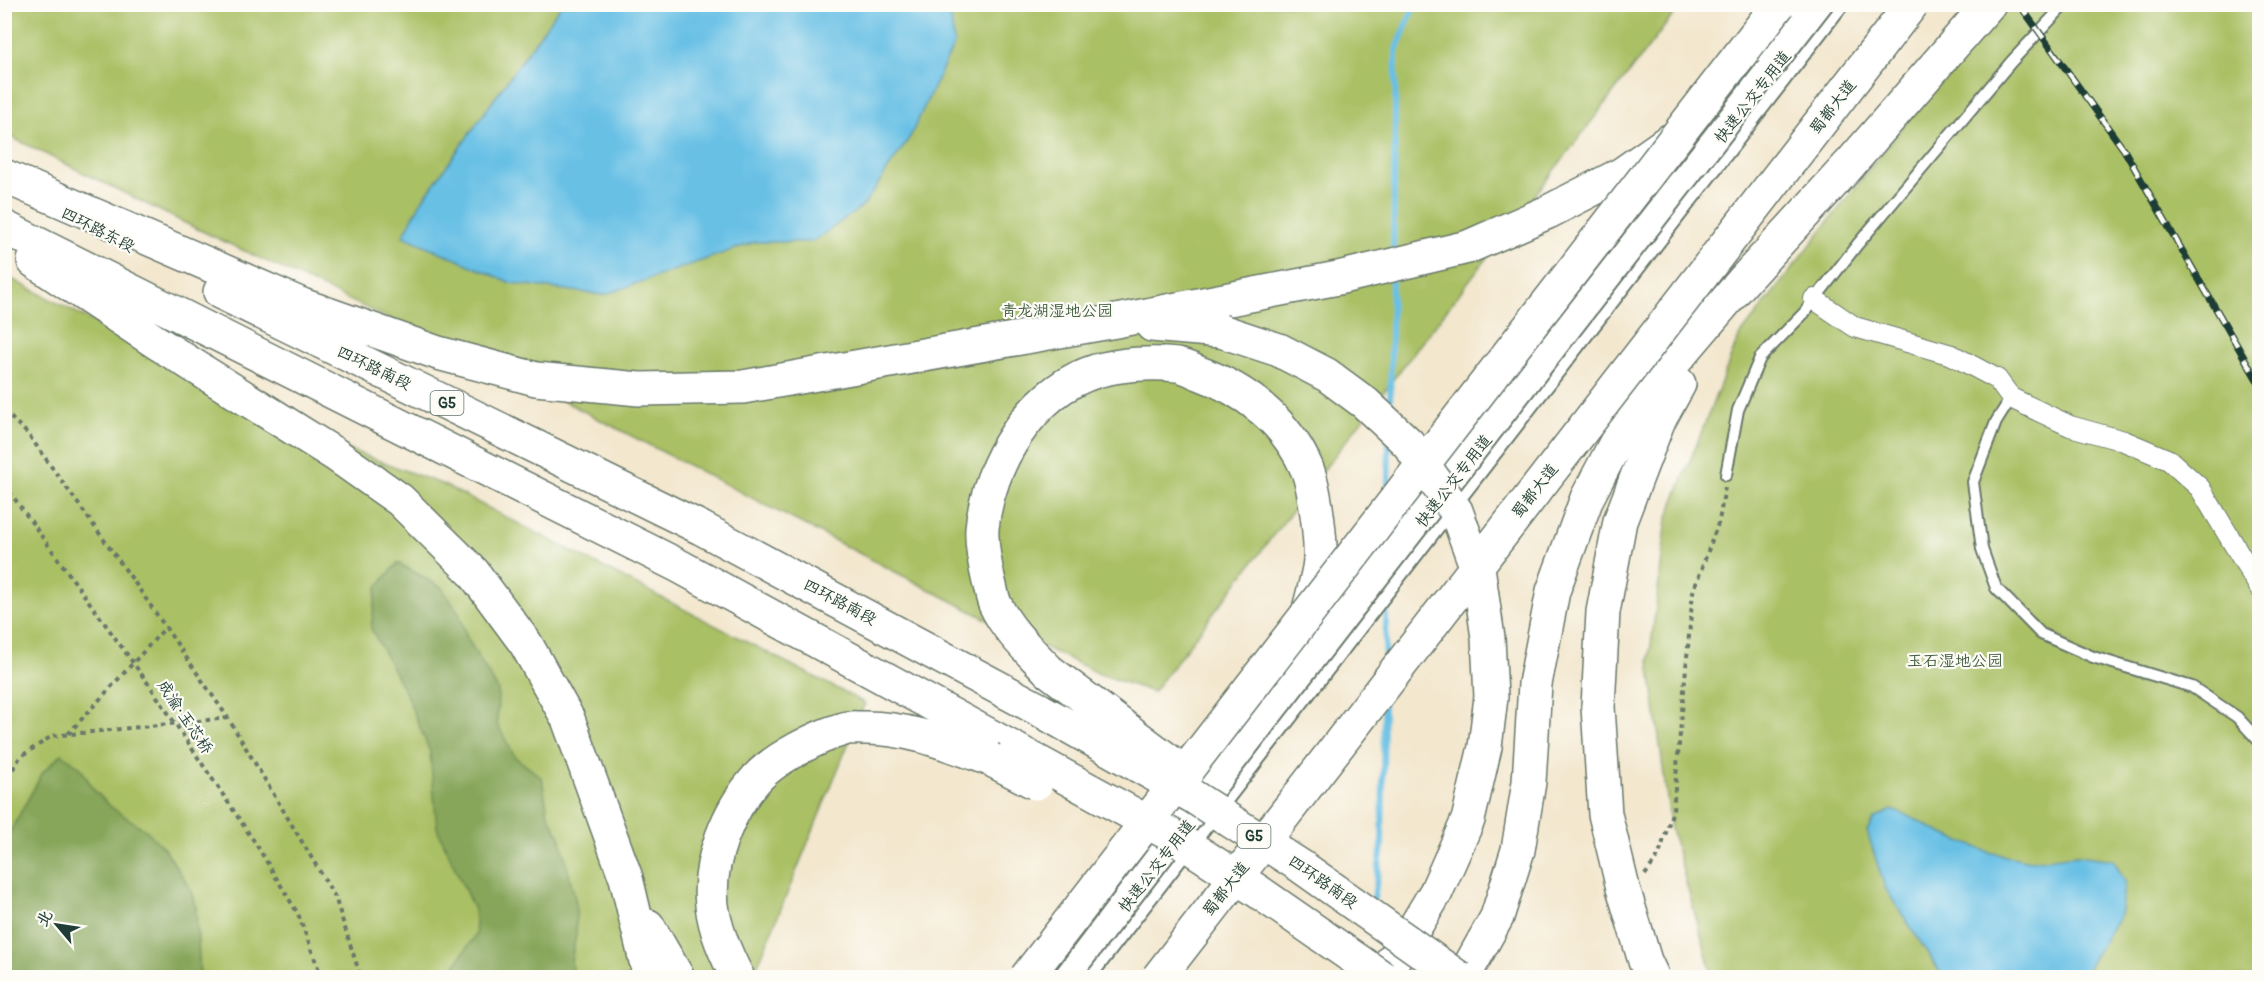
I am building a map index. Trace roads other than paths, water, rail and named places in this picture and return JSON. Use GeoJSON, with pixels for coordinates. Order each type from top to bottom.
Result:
{"type":"FeatureCollection","features":[{"type":"Feature","properties":{"kind":"highway"},"geometry":{"type":"LineString","coordinates":[[1026,978],[1779,4]]}},
{"type":"Feature","properties":{"kind":"highway"},"geometry":{"type":"LineString","coordinates":[[1036,978],[1303,636],[1574,295],[1798,4]]}},
{"type":"Feature","properties":{"kind":"highway","name":"蜀都大道"},"geometry":{"type":"LineString","coordinates":[[1158,978],[1912,4]]}},
{"type":"Feature","properties":{"kind":"highway"},"geometry":{"type":"LineString","coordinates":[[1461,978],[1497,917],[1518,850],[1529,782],[1535,684],[1553,591],[1587,498],[1621,433],[1674,362],[1743,281],[1850,164],[1989,4]]}},
{"type":"Feature","properties":{"kind":"highway"},"geometry":{"type":"LineString","coordinates":[[4,176],[196,270],[438,353],[536,379],[639,389],[743,387],[1116,321],[1338,278],[1468,247],[1548,212],[1622,174],[1722,103]]}},
{"type":"Feature","properties":{"kind":"highway","name":"四环路东段"},"geometry":{"type":"LineString","coordinates":[[4,182],[196,270]]}},
{"type":"Feature","properties":{"kind":"highway","name":"G5"},"geometry":{"type":"LineString","coordinates":[[4,227],[679,566],[1003,755],[1173,836],[1383,978]]}},
{"type":"Feature","properties":{"kind":"highway"},"geometry":{"type":"LineString","coordinates":[[4,242],[156,342],[336,455],[400,500],[473,572],[526,644],[568,719],[626,878],[655,942],[678,978]]}},
{"type":"Feature","properties":{"kind":"highway","name":"四环路南段"},"geometry":{"type":"LineString","coordinates":[[196,270],[701,528],[1040,710],[1192,796],[1302,867],[1461,978]]}},
{"type":"Feature","properties":{"kind":"highway"},"geometry":{"type":"LineString","coordinates":[[1653,978],[1623,888],[1605,814],[1598,707],[1603,612],[1620,521],[1658,422],[1704,340],[1743,281]]}},
{"type":"Feature","properties":{"kind":"highway"},"geometry":{"type":"LineString","coordinates":[[1116,321],[1221,331],[1279,350],[1327,375],[1365,403],[1408,443],[1456,511],[1479,574],[1488,638],[1491,697],[1485,747],[1468,820],[1436,892],[1403,947],[1367,968]]}},
{"type":"Feature","properties":{"kind":"highway"},"geometry":{"type":"LineString","coordinates":[[1302,867],[1143,740],[1048,671],[1013,633],[994,603],[986,568],[982,530],[990,486],[1005,452],[1030,415],[1059,390],[1095,371],[1134,365],[1179,365],[1214,378],[1257,402],[1289,436],[1308,471],[1317,515],[1320,566],[1303,636]]}},
{"type":"Feature","properties":{"kind":"highway"},"geometry":{"type":"LineString","coordinates":[[738,978],[723,951],[712,904],[714,860],[730,818],[757,777],[795,749],[845,728],[886,728],[1003,755]]}},
{"type":"Feature","properties":{"kind":"highway"},"geometry":{"type":"LineString","coordinates":[[626,878],[650,978]]}},
{"type":"Feature","properties":{"kind":"main road"},"geometry":{"type":"LineString","coordinates":[[1068,978],[1337,626],[1822,4]]}},
{"type":"Feature","properties":{"kind":"main road"},"geometry":{"type":"LineString","coordinates":[[1142,978],[1819,100],[1896,4]]}},
{"type":"Feature","properties":{"kind":"street"},"geometry":{"type":"LineString","coordinates":[[1814,299],[1855,327],[1952,355],[1997,379],[2011,398],[2070,426],[2124,441],[2169,460],[2200,488],[2259,588]]}},
{"type":"Feature","properties":{"kind":"lane","name":"快速公交专用道"},"geometry":{"type":"LineString","coordinates":[[1090,978],[1844,4]]}},
{"type":"Feature","properties":{"kind":"lane"},"geometry":{"type":"LineString","coordinates":[[1726,475],[1737,410],[1760,358],[1804,313],[2011,62],[2065,4]]}},
{"type":"Feature","properties":{"kind":"lane"},"geometry":{"type":"LineString","coordinates":[[2011,398],[1996,422],[1972,482],[1982,549],[1996,588],[2041,634],[2093,657],[2192,687],[2237,717],[2259,742]]}},
{"type":"Feature","properties":{"kind":"water"},"geometry":{"type":"Polygon","coordinates":[[[927,4],[951,18],[954,44],[910,137],[863,206],[812,242],[755,242],[604,295],[511,283],[403,236],[421,202],[561,5],[927,4]]]}},
{"type":"Feature","properties":{"kind":"water"},"geometry":{"type":"Polygon","coordinates":[[[1892,810],[1988,852],[2030,861],[2077,855],[2114,860],[2125,882],[2120,915],[2082,977],[1943,977],[1885,888],[1867,831],[1874,819],[1892,810]]]}},
{"type":"Feature","properties":{"kind":"waterway"},"geometry":{"type":"LineString","coordinates":[[1393,255],[1396,51],[1415,4]]}},
{"type":"Feature","properties":{"kind":"waterway"},"geometry":{"type":"LineString","coordinates":[[1390,410],[1392,274]]}},
{"type":"Feature","properties":{"kind":"waterway"},"geometry":{"type":"LineString","coordinates":[[1388,488],[1389,442]]}},
{"type":"Feature","properties":{"kind":"waterway"},"geometry":{"type":"LineString","coordinates":[[1385,665],[1387,577]]}},
{"type":"Feature","properties":{"kind":"waterway"},"geometry":{"type":"LineString","coordinates":[[1373,905],[1382,846],[1384,706]]}},
{"type":"Feature","properties":{"kind":"railway"},"geometry":{"type":"LineString","coordinates":[[2019,4],[2124,150],[2260,385]]}},
{"type":"Feature","properties":{"kind":"park label","name":"青龙湖湿地公园"},"geometry":{"type":"Point","coordinates":[1057,311]}},
{"type":"Feature","properties":{"kind":"park label","name":"玉石湿地公园"},"geometry":{"type":"Point","coordinates":[1955,661]}}]}
